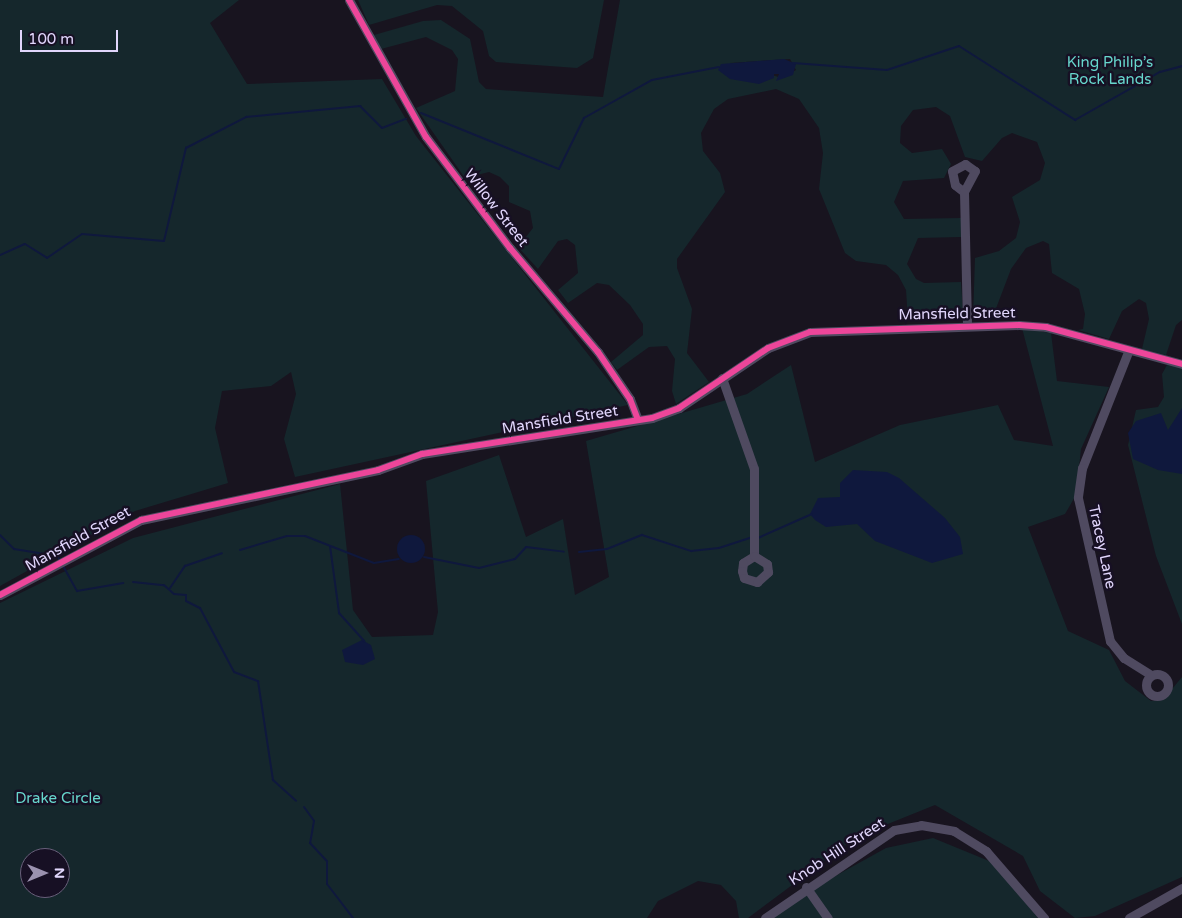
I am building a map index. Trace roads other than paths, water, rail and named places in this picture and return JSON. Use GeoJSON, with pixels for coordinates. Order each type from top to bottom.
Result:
{"type":"FeatureCollection","features":[{"type":"Feature","properties":{"kind":"street","name":"Willow Street"},"geometry":{"type":"LineString","coordinates":[[350,0],[426,137],[510,248],[598,352],[630,399],[638,420]]}},
{"type":"Feature","properties":{"kind":"street"},"geometry":{"type":"LineString","coordinates":[[964,192],[967,325]]}},
{"type":"Feature","properties":{"kind":"street","name":"Mansfield Street"},"geometry":{"type":"LineString","coordinates":[[0,595],[61,565],[141,520],[378,470],[422,454],[638,420],[679,408],[768,348],[810,332],[967,325],[1046,328],[1128,352],[1182,364]]}},
{"type":"Feature","properties":{"kind":"street","name":"Tracey Lane"},"geometry":{"type":"LineString","coordinates":[[1128,352],[1082,468],[1078,504],[1110,641],[1124,658],[1151,675]]}},
{"type":"Feature","properties":{"kind":"street"},"geometry":{"type":"LineString","coordinates":[[722,378],[754,469],[754,556]]}},
{"type":"Feature","properties":{"kind":"street","name":"Knob Hill Street"},"geometry":{"type":"LineString","coordinates":[[764,918],[806,887],[894,830],[921,825],[954,831],[986,852],[1044,918]]}},
{"type":"Feature","properties":{"kind":"street"},"geometry":{"type":"LineString","coordinates":[[806,887],[828,918]]}},
{"type":"Feature","properties":{"kind":"street"},"geometry":{"type":"LineString","coordinates":[[1129,918],[1182,888]]}},
{"type":"Feature","properties":{"kind":"water"},"geometry":{"type":"Polygon","coordinates":[[[784,59],[796,64],[793,75],[776,81],[779,74],[774,74],[774,78],[759,84],[730,79],[718,70],[721,64],[784,59]]]}},
{"type":"Feature","properties":{"kind":"water"},"geometry":{"type":"Polygon","coordinates":[[[1182,408],[1182,474],[1158,470],[1133,459],[1128,433],[1136,421],[1161,413],[1168,430],[1182,408]]]}},
{"type":"Feature","properties":{"kind":"water"},"geometry":{"type":"Polygon","coordinates":[[[853,470],[887,472],[899,478],[945,518],[960,537],[963,554],[932,563],[875,541],[857,524],[826,527],[815,520],[810,514],[818,498],[840,497],[840,483],[853,470]]]}},
{"type":"Feature","properties":{"kind":"water"},"geometry":{"type":"Polygon","coordinates":[[[411,535],[421,539],[425,549],[421,559],[411,563],[401,559],[397,549],[401,539],[411,535]]]}},
{"type":"Feature","properties":{"kind":"water"},"geometry":{"type":"Polygon","coordinates":[[[362,640],[371,645],[375,659],[363,665],[345,662],[342,650],[362,640]]]}},
{"type":"Feature","properties":{"kind":"waterway"},"geometry":{"type":"LineString","coordinates":[[793,63],[887,70],[959,46],[1075,120],[1160,72],[1182,66]]}},
{"type":"Feature","properties":{"kind":"waterway"},"geometry":{"type":"LineString","coordinates":[[421,113],[559,169],[584,118],[652,80],[719,67]]}},
{"type":"Feature","properties":{"kind":"waterway"},"geometry":{"type":"LineString","coordinates":[[0,255],[25,244],[47,258],[82,234],[164,241],[186,148],[246,117],[360,106],[382,128],[406,119]]}},
{"type":"Feature","properties":{"kind":"waterway"},"geometry":{"type":"LineString","coordinates":[[758,538],[812,514]]}},
{"type":"Feature","properties":{"kind":"waterway"},"geometry":{"type":"LineString","coordinates":[[0,535],[14,549],[57,556],[60,560]]}},
{"type":"Feature","properties":{"kind":"waterway"},"geometry":{"type":"LineString","coordinates":[[579,552],[607,549],[642,535],[691,551],[719,548],[750,538]]}},
{"type":"Feature","properties":{"kind":"waterway"},"geometry":{"type":"LineString","coordinates":[[240,550],[287,536],[305,536],[374,563],[399,559]]}},
{"type":"Feature","properties":{"kind":"waterway"},"geometry":{"type":"LineString","coordinates":[[330,546],[339,613],[364,641]]}},
{"type":"Feature","properties":{"kind":"waterway"},"geometry":{"type":"LineString","coordinates":[[424,557],[479,568],[515,559],[526,547],[564,552]]}},
{"type":"Feature","properties":{"kind":"waterway"},"geometry":{"type":"LineString","coordinates":[[170,588],[185,566],[222,553]]}},
{"type":"Feature","properties":{"kind":"waterway"},"geometry":{"type":"LineString","coordinates":[[62,564],[77,591],[123,583]]}},
{"type":"Feature","properties":{"kind":"waterway"},"geometry":{"type":"LineString","coordinates":[[133,582],[164,585],[174,594],[186,595],[186,601],[200,608],[234,672],[258,681],[273,780],[296,801]]}},
{"type":"Feature","properties":{"kind":"waterway"},"geometry":{"type":"LineString","coordinates":[[304,807],[314,821],[310,843],[327,861],[327,884],[353,918]]}},
{"type":"Feature","properties":{"kind":"park label","name":"King Philip’s Rock Lands"},"geometry":{"type":"Point","coordinates":[1110,70]}},
{"type":"Feature","properties":{"kind":"park label","name":"Drake Circle"},"geometry":{"type":"Point","coordinates":[58,799]}}]}
